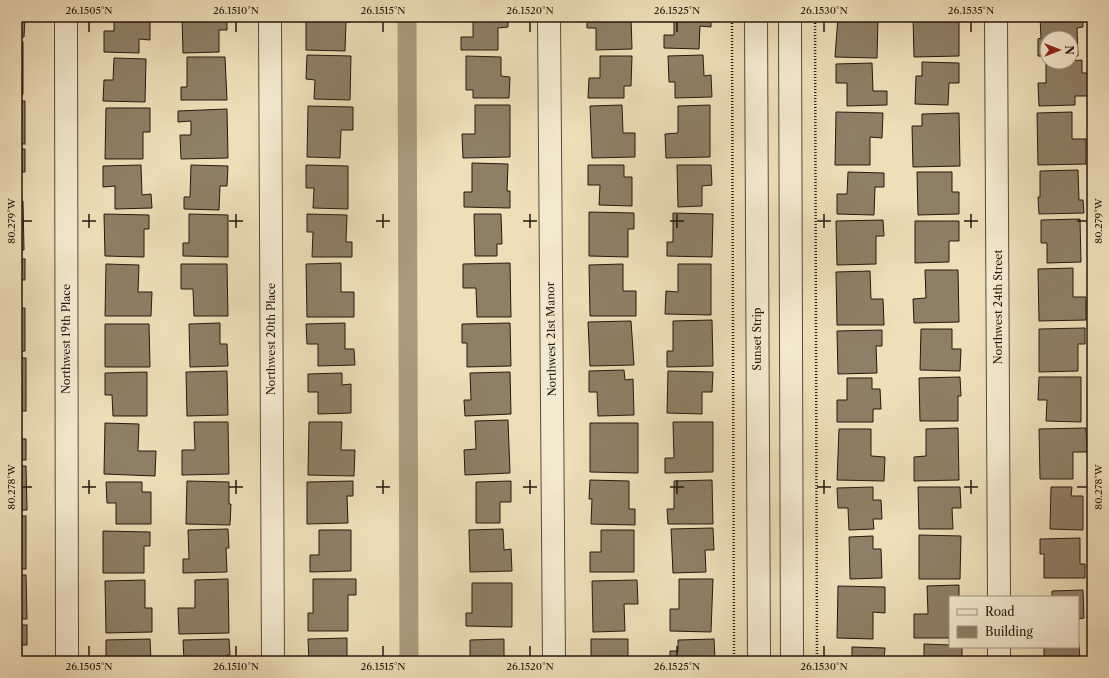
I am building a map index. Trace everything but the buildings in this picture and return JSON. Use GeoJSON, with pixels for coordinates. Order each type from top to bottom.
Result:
{"type":"FeatureCollection","features":[{"type":"Feature","properties":{"kind":"street","name":"Northwest 19th Place"},"geometry":{"type":"LineString","coordinates":[[66,17],[67,661]]}},
{"type":"Feature","properties":{"kind":"street","name":"Northwest 20th Place"},"geometry":{"type":"LineString","coordinates":[[270,17],[273,661]]}},
{"type":"Feature","properties":{"kind":"street","name":"Northwest 21st Manor"},"geometry":{"type":"LineString","coordinates":[[549,17],[554,661]]}},
{"type":"Feature","properties":{"kind":"street","name":"Sunset Strip"},"geometry":{"type":"LineString","coordinates":[[756,17],[759,661]]}},
{"type":"Feature","properties":{"kind":"street"},"geometry":{"type":"LineString","coordinates":[[790,17],[792,661]]}},
{"type":"Feature","properties":{"kind":"street","name":"Northwest 24th Street"},"geometry":{"type":"LineString","coordinates":[[996,17],[999,596]]}},
{"type":"Feature","properties":{"kind":"street"},"geometry":{"type":"LineString","coordinates":[[999,648],[999,661]]}},
{"type":"Feature","properties":{"kind":"path"},"geometry":{"type":"LineString","coordinates":[[732,17],[734,661]]}},
{"type":"Feature","properties":{"kind":"path"},"geometry":{"type":"LineString","coordinates":[[815,17],[817,661]]}},
{"type":"Feature","properties":{"kind":"waterway"},"geometry":{"type":"LineString","coordinates":[[407,17],[409,661]]}}]}
